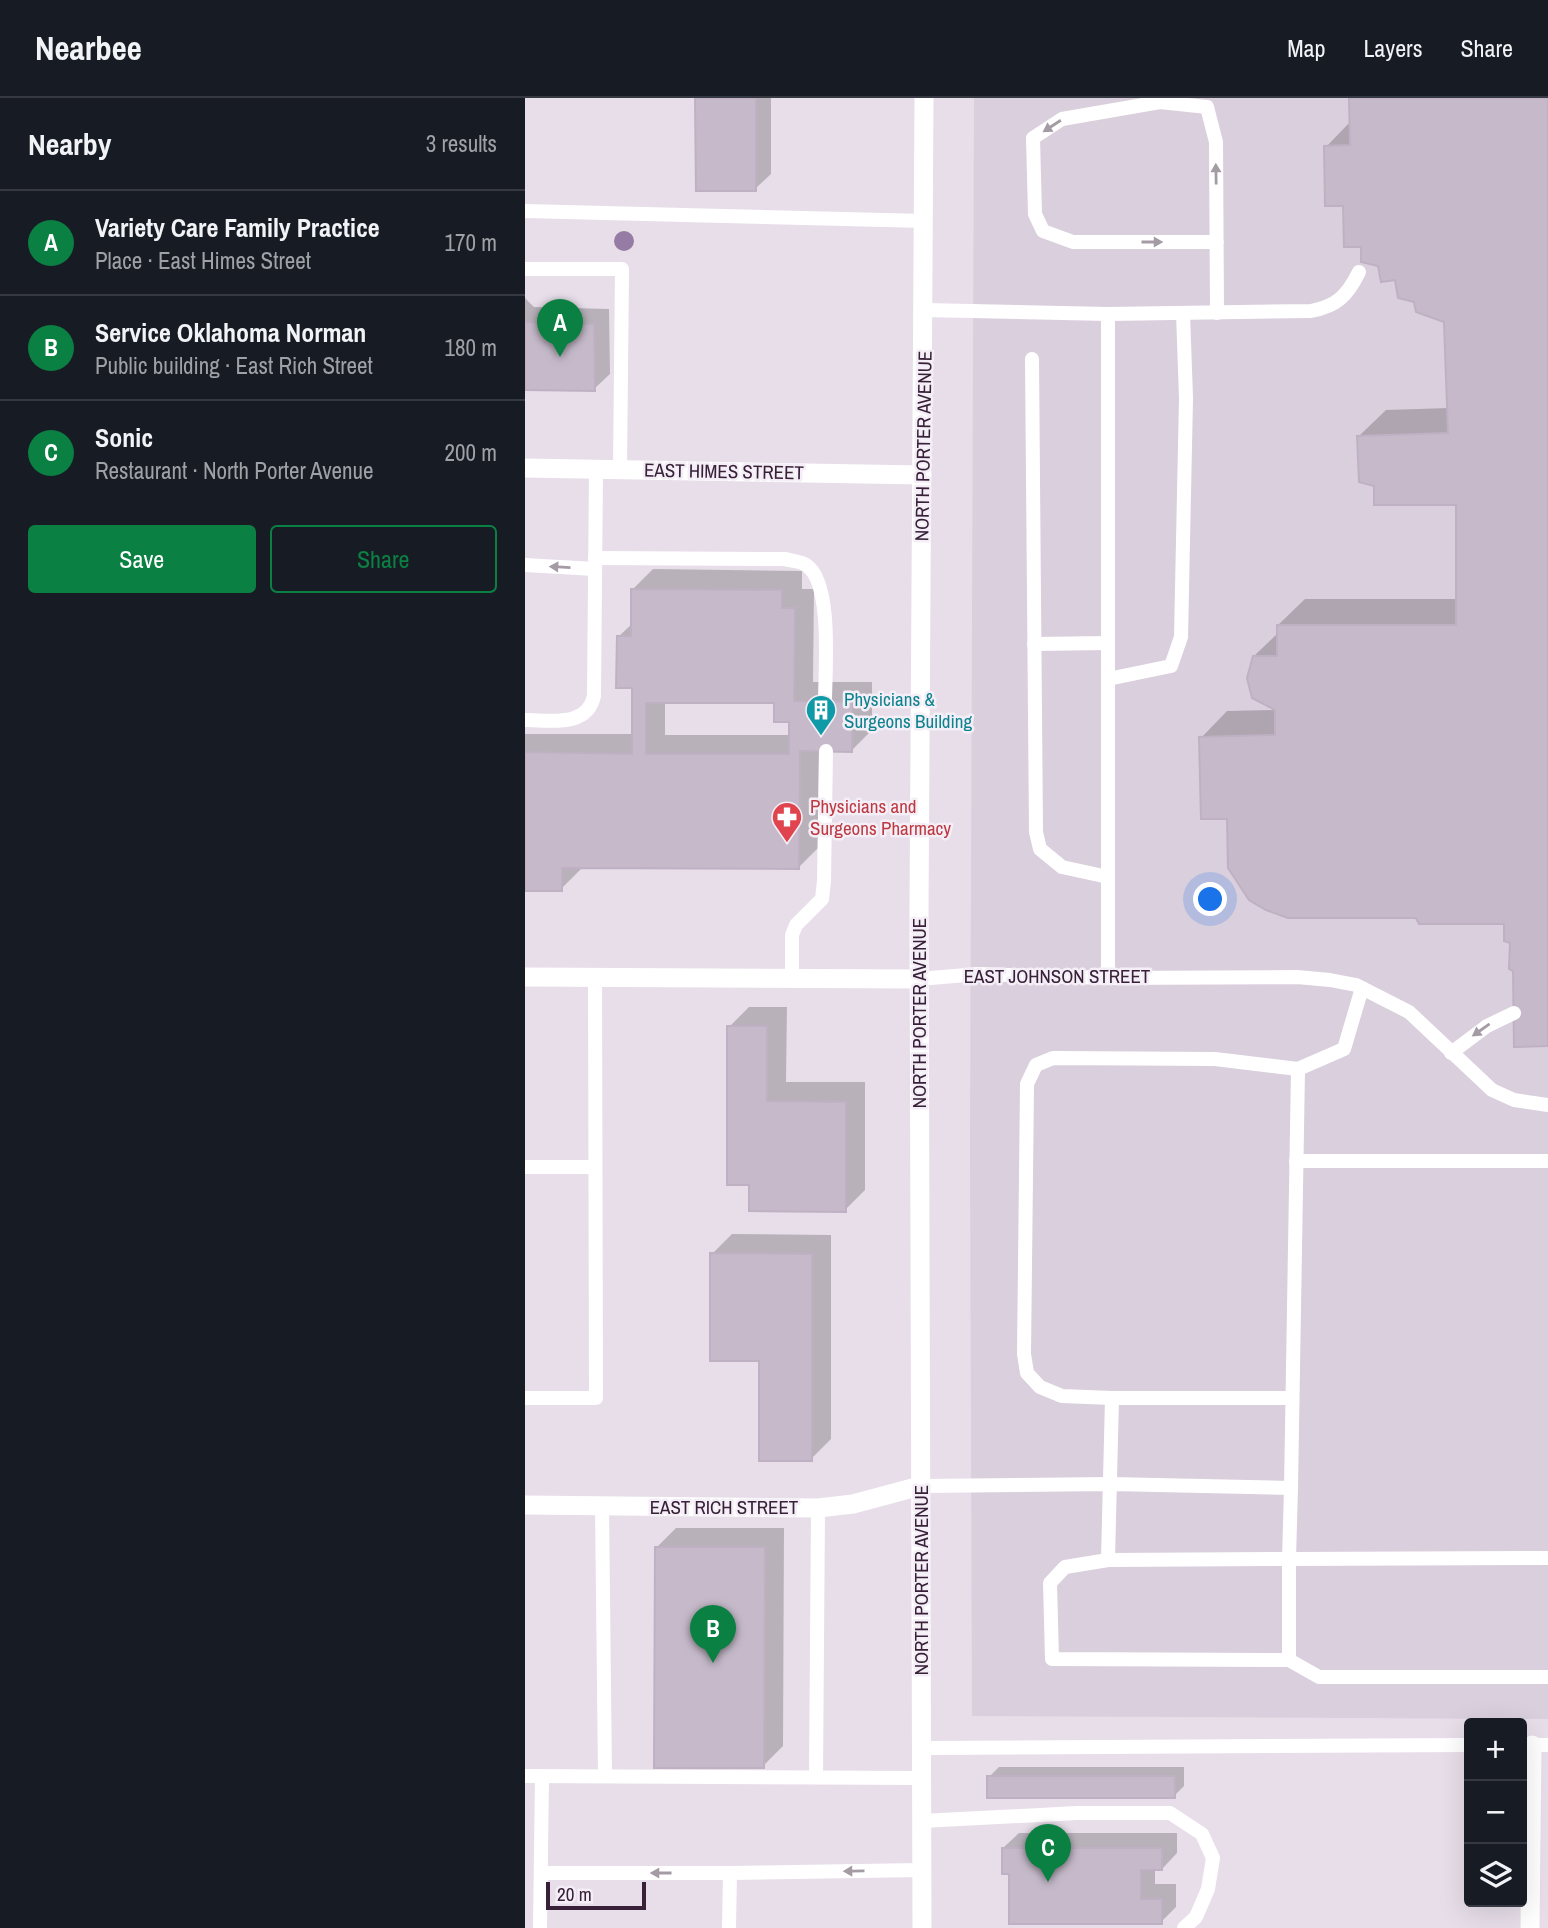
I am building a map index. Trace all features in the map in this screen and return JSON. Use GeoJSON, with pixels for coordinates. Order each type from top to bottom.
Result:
{"type":"FeatureCollection","features":[{"type":"Feature","properties":{"kind":"main road","name":"NORTH PORTER AVENUE"},"geometry":{"type":"LineString","coordinates":[[922,1928],[919,979],[924,98]]}},
{"type":"Feature","properties":{"kind":"main road","name":"EAST HIMES STREET"},"geometry":{"type":"LineString","coordinates":[[525,468],[922,475]]}},
{"type":"Feature","properties":{"kind":"main road","name":"EAST JOHNSON STREET"},"geometry":{"type":"LineString","coordinates":[[525,977],[919,979]]}},
{"type":"Feature","properties":{"kind":"main road","name":"EAST RICH STREET"},"geometry":{"type":"LineString","coordinates":[[525,1505],[818,1508],[853,1504],[920,1486]]}},
{"type":"Feature","properties":{"kind":"main road"},"geometry":{"type":"LineString","coordinates":[[1530,1928],[1534,1745]]}},
{"type":"Feature","properties":{"kind":"lane"},"geometry":{"type":"LineString","coordinates":[[1216,313],[1217,242],[1216,142],[1207,107],[1160,102],[1062,119],[1033,138],[1035,214],[1043,231],[1073,242],[1217,242]]}},
{"type":"Feature","properties":{"kind":"lane"},"geometry":{"type":"LineString","coordinates":[[525,211],[925,221]]}},
{"type":"Feature","properties":{"kind":"lane"},"geometry":{"type":"LineString","coordinates":[[525,268],[622,269],[620,469]]}},
{"type":"Feature","properties":{"kind":"lane"},"geometry":{"type":"LineString","coordinates":[[924,310],[1108,314],[1311,311],[1330,307],[1350,290],[1359,272]]}},
{"type":"Feature","properties":{"kind":"lane"},"geometry":{"type":"LineString","coordinates":[[1108,679],[1171,666],[1181,637],[1186,398],[1183,313]]}},
{"type":"Feature","properties":{"kind":"lane"},"geometry":{"type":"LineString","coordinates":[[1108,314],[1108,978]]}},
{"type":"Feature","properties":{"kind":"lane"},"geometry":{"type":"LineString","coordinates":[[1031,359],[1036,832],[1040,849],[1062,867],[1108,877]]}},
{"type":"Feature","properties":{"kind":"lane"},"geometry":{"type":"LineString","coordinates":[[525,720],[571,720],[581,716],[592,706],[596,469]]}},
{"type":"Feature","properties":{"kind":"lane"},"geometry":{"type":"LineString","coordinates":[[525,565],[785,559],[806,564],[813,572],[825,604],[825,701]]}},
{"type":"Feature","properties":{"kind":"lane"},"geometry":{"type":"LineString","coordinates":[[1034,645],[1108,643]]}},
{"type":"Feature","properties":{"kind":"lane"},"geometry":{"type":"LineString","coordinates":[[792,979],[792,935],[796,925],[821,899],[824,881],[826,751]]}},
{"type":"Feature","properties":{"kind":"lane","name":"EAST JOHNSON STREET"},"geometry":{"type":"LineString","coordinates":[[919,979],[978,974],[1108,978],[1297,977],[1330,980],[1362,988],[1409,1012],[1492,1090],[1514,1100],[1548,1105]]}},
{"type":"Feature","properties":{"kind":"lane"},"geometry":{"type":"LineString","coordinates":[[525,1398],[596,1398],[595,978]]}},
{"type":"Feature","properties":{"kind":"lane"},"geometry":{"type":"LineString","coordinates":[[1292,1398],[1062,1396],[1040,1387],[1027,1374],[1024,1354],[1027,1084],[1036,1065],[1053,1058],[1215,1059],[1298,1069],[1344,1049],[1362,988]]}},
{"type":"Feature","properties":{"kind":"lane"},"geometry":{"type":"LineString","coordinates":[[1451,1053],[1487,1026],[1514,1013]]}},
{"type":"Feature","properties":{"kind":"lane"},"geometry":{"type":"LineString","coordinates":[[1289,1660],[1298,1069]]}},
{"type":"Feature","properties":{"kind":"lane"},"geometry":{"type":"LineString","coordinates":[[1297,1161],[1548,1161]]}},
{"type":"Feature","properties":{"kind":"lane"},"geometry":{"type":"LineString","coordinates":[[525,1167],[595,1167]]}},
{"type":"Feature","properties":{"kind":"lane"},"geometry":{"type":"LineString","coordinates":[[1108,1560],[1112,1398]]}},
{"type":"Feature","properties":{"kind":"lane"},"geometry":{"type":"LineString","coordinates":[[920,1486],[1111,1484],[1291,1488]]}},
{"type":"Feature","properties":{"kind":"lane"},"geometry":{"type":"LineString","coordinates":[[603,1506],[605,1776]]}},
{"type":"Feature","properties":{"kind":"lane"},"geometry":{"type":"LineString","coordinates":[[816,1777],[818,1508]]}},
{"type":"Feature","properties":{"kind":"lane"},"geometry":{"type":"LineString","coordinates":[[1548,1558],[1108,1560],[1065,1567],[1050,1583],[1052,1659],[1289,1660],[1319,1677],[1548,1677]]}},
{"type":"Feature","properties":{"kind":"lane"},"geometry":{"type":"LineString","coordinates":[[922,1748],[1464,1745]]}},
{"type":"Feature","properties":{"kind":"lane"},"geometry":{"type":"LineString","coordinates":[[525,1776],[922,1778]]}},
{"type":"Feature","properties":{"kind":"lane"},"geometry":{"type":"LineString","coordinates":[[540,1928],[543,1776]]}},
{"type":"Feature","properties":{"kind":"lane"},"geometry":{"type":"LineString","coordinates":[[922,1821],[1089,1812],[1170,1813],[1202,1834],[1213,1858],[1208,1889],[1196,1917],[1184,1928]]}},
{"type":"Feature","properties":{"kind":"lane"},"geometry":{"type":"LineString","coordinates":[[541,1873],[922,1870]]}},
{"type":"Feature","properties":{"kind":"lane"},"geometry":{"type":"LineString","coordinates":[[729,1928],[730,1873]]}},
{"type":"Feature","properties":{"kind":"shaded area"},"geometry":{"type":"Polygon","coordinates":[[[974,98],[1548,98],[1548,1719],[972,1716],[970,1146],[974,98]]]}},
{"type":"Feature","properties":{"kind":"building"},"geometry":{"type":"Polygon","coordinates":[[[695,98],[756,98],[756,191],[696,191],[695,98]]]}},
{"type":"Feature","properties":{"kind":"building"},"geometry":{"type":"Polygon","coordinates":[[[1349,98],[1548,98],[1548,1046],[1514,1047],[1513,971],[1509,969],[1510,943],[1504,941],[1504,924],[1419,924],[1416,918],[1288,918],[1249,900],[1228,868],[1227,819],[1201,819],[1199,737],[1275,735],[1275,710],[1252,698],[1247,678],[1253,656],[1277,656],[1277,625],[1456,625],[1456,505],[1374,505],[1374,486],[1359,482],[1357,436],[1448,433],[1444,322],[1416,312],[1414,302],[1398,298],[1395,280],[1381,282],[1378,266],[1361,262],[1361,247],[1344,247],[1343,206],[1325,206],[1324,146],[1350,145],[1349,98]]]}},
{"type":"Feature","properties":{"kind":"building"},"geometry":{"type":"Polygon","coordinates":[[[525,322],[594,324],[595,391],[525,390],[525,322]]]}},
{"type":"Feature","properties":{"kind":"building","name":"Physicians & Surgeons Building"},"geometry":{"type":"Polygon","coordinates":[[[631,589],[782,590],[782,608],[795,608],[794,701],[853,702],[852,752],[800,751],[799,869],[562,868],[562,891],[525,891],[525,752],[632,754],[632,688],[616,688],[617,636],[631,636],[631,589]],[[646,703],[646,754],[789,754],[789,722],[774,722],[774,703],[646,703]]]}},
{"type":"Feature","properties":{"kind":"building"},"geometry":{"type":"Polygon","coordinates":[[[727,1026],[767,1026],[767,1101],[846,1102],[846,1212],[749,1211],[749,1185],[727,1185],[727,1026]]]}},
{"type":"Feature","properties":{"kind":"building"},"geometry":{"type":"Polygon","coordinates":[[[710,1253],[812,1254],[812,1461],[759,1461],[759,1361],[710,1361],[710,1253]]]}},
{"type":"Feature","properties":{"kind":"building"},"geometry":{"type":"Polygon","coordinates":[[[655,1547],[765,1547],[764,1768],[654,1768],[655,1547]]]}},
{"type":"Feature","properties":{"kind":"building"},"geometry":{"type":"Polygon","coordinates":[[[987,1776],[1175,1776],[1175,1798],[987,1798],[987,1776]]]}},
{"type":"Feature","properties":{"kind":"building"},"geometry":{"type":"Polygon","coordinates":[[[1002,1848],[1162,1848],[1162,1870],[1141,1870],[1141,1899],[1162,1899],[1162,1924],[1009,1924],[1009,1874],[1002,1874],[1002,1848]]]}},
{"type":"Feature","properties":{"kind":"place","name":"Variety Care Family Practice"},"geometry":{"type":"Point","coordinates":[560,357]}},
{"type":"Feature","properties":{"kind":"place","name":"Physicians & Surgeons Building"},"geometry":{"type":"Point","coordinates":[821,737]}},
{"type":"Feature","properties":{"kind":"place","name":"Physicians and Surgeons Pharmacy"},"geometry":{"type":"Point","coordinates":[787,844]}},
{"type":"Feature","properties":{"kind":"place","name":"Service Oklahoma Norman"},"geometry":{"type":"Point","coordinates":[713,1663]}},
{"type":"Feature","properties":{"kind":"place","name":"Sonic"},"geometry":{"type":"Point","coordinates":[1048,1882]}}]}
